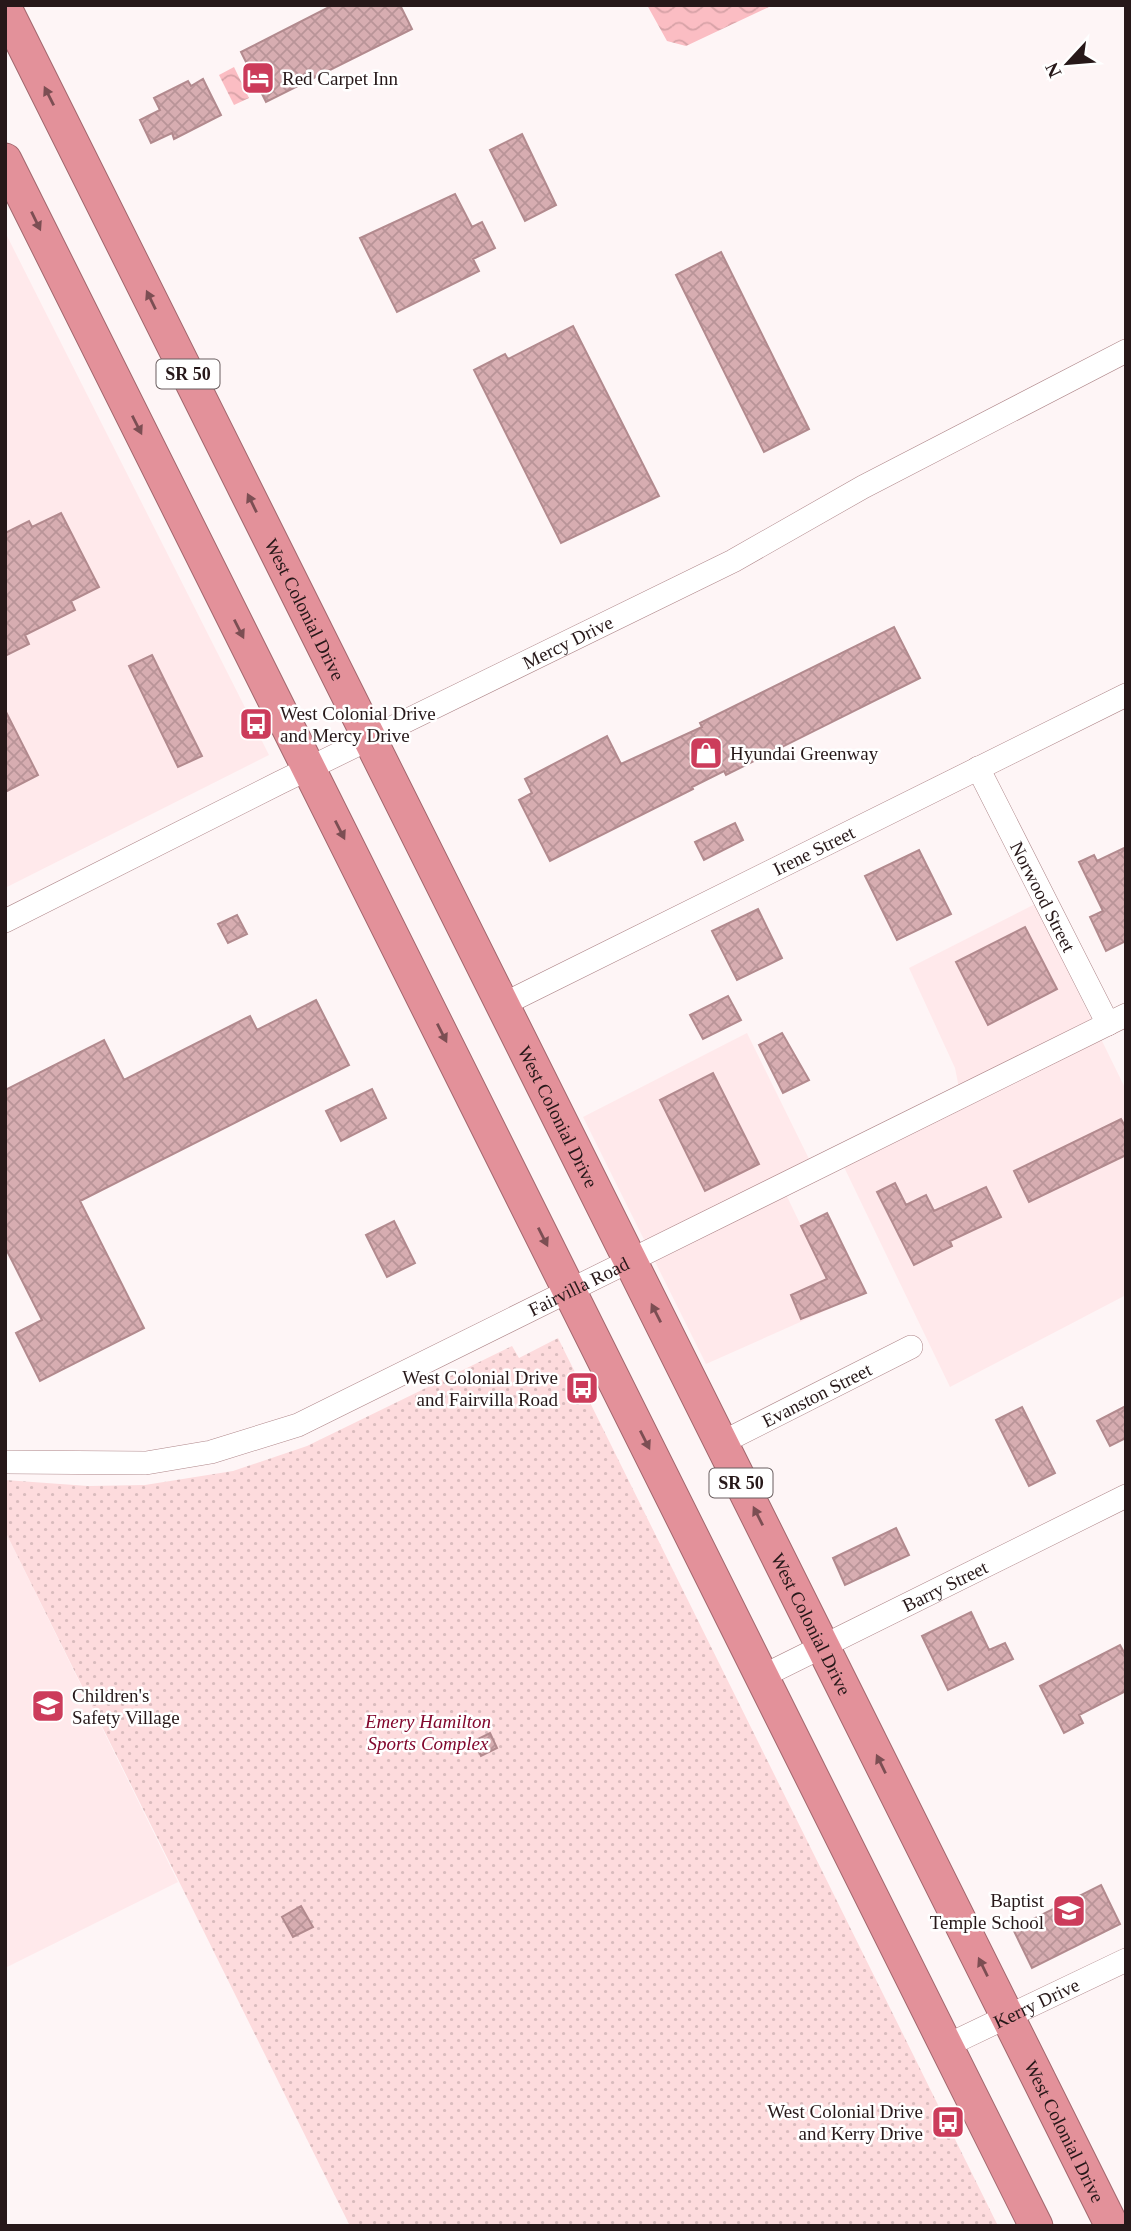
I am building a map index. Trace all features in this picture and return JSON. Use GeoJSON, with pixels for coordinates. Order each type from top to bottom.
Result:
{"type":"FeatureCollection","features":[{"type":"Feature","properties":{"kind":"highway","name":"West Colonial Drive"},"geometry":{"type":"LineString","coordinates":[[5,8],[18,64],[370,740],[1112,2226]]}},
{"type":"Feature","properties":{"kind":"highway"},"geometry":{"type":"LineString","coordinates":[[5,160],[764,1676],[1036,2226]]}},
{"type":"Feature","properties":{"kind":"street","name":"Mercy Drive"},"geometry":{"type":"LineString","coordinates":[[5,921],[733,561],[863,487],[1126,351]]}},
{"type":"Feature","properties":{"kind":"street","name":"Irene Street"},"geometry":{"type":"LineString","coordinates":[[502,1006],[1126,695]]}},
{"type":"Feature","properties":{"kind":"street","name":"Norwood Street"},"geometry":{"type":"LineString","coordinates":[[978,768],[1117,1019]]}},
{"type":"Feature","properties":{"kind":"street","name":"Fairvilla Road"},"geometry":{"type":"LineString","coordinates":[[5,1462],[146,1463],[219,1450],[298,1425],[1117,1019]]}},
{"type":"Feature","properties":{"kind":"street","name":"Evanston Street"},"geometry":{"type":"LineString","coordinates":[[722,1443],[911,1347]]}},
{"type":"Feature","properties":{"kind":"street","name":"Barry Street"},"geometry":{"type":"LineString","coordinates":[[764,1676],[1126,1496]]}},
{"type":"Feature","properties":{"kind":"street","name":"Kerry Drive"},"geometry":{"type":"LineString","coordinates":[[946,2046],[1126,1959]]}},
{"type":"Feature","properties":{"kind":"shaded area"},"geometry":{"type":"Polygon","coordinates":[[[5,232],[269,755],[5,888],[5,232]]]}},
{"type":"Feature","properties":{"kind":"shaded area"},"geometry":{"type":"Polygon","coordinates":[[[1035,904],[1126,1090],[1126,1295],[950,1387],[844,1167],[963,1108],[955,1068],[909,968],[1035,904]]]}},
{"type":"Feature","properties":{"kind":"shaded area"},"geometry":{"type":"Polygon","coordinates":[[[747,1033],[810,1161],[778,1178],[822,1269],[834,1307],[706,1364],[583,1117],[747,1033]]]}},
{"type":"Feature","properties":{"kind":"shaded area","name":"Children's Safety Village"},"geometry":{"type":"Polygon","coordinates":[[[5,1531],[178,1882],[5,1968],[5,1531]]]}},
{"type":"Feature","properties":{"kind":"green space","name":"Emery Hamilton Sports Complex"},"geometry":{"type":"Polygon","coordinates":[[[558,1338],[998,2226],[350,2226],[5,1531],[5,1480],[88,1486],[145,1485],[233,1471],[307,1446],[512,1346],[519,1358],[558,1338]]]}},
{"type":"Feature","properties":{"kind":"water"},"geometry":{"type":"Polygon","coordinates":[[[647,5],[773,5],[686,46],[667,41],[647,5]]]}},
{"type":"Feature","properties":{"kind":"water"},"geometry":{"type":"Polygon","coordinates":[[[234,67],[249,98],[234,105],[219,75],[234,67]]]}},
{"type":"Feature","properties":{"kind":"building"},"geometry":{"type":"Polygon","coordinates":[[[333,5],[400,5],[412,29],[266,102],[241,52],[333,5]]]}},
{"type":"Feature","properties":{"kind":"building"},"geometry":{"type":"Polygon","coordinates":[[[203,79],[221,115],[174,139],[172,133],[151,143],[140,120],[160,110],[154,98],[188,81],[191,86],[203,79]]]}},
{"type":"Feature","properties":{"kind":"building"},"geometry":{"type":"Polygon","coordinates":[[[522,134],[556,205],[525,221],[490,150],[522,134]]]}},
{"type":"Feature","properties":{"kind":"building"},"geometry":{"type":"Polygon","coordinates":[[[455,194],[472,227],[482,222],[495,248],[473,259],[479,271],[397,312],[360,238],[455,194]]]}},
{"type":"Feature","properties":{"kind":"building"},"geometry":{"type":"Polygon","coordinates":[[[721,252],[809,429],[764,452],[676,275],[721,252]]]}},
{"type":"Feature","properties":{"kind":"building"},"geometry":{"type":"Polygon","coordinates":[[[573,326],[659,496],[561,543],[474,370],[505,354],[508,359],[573,326]]]}},
{"type":"Feature","properties":{"kind":"building"},"geometry":{"type":"Polygon","coordinates":[[[61,513],[99,587],[71,601],[75,610],[25,635],[29,644],[5,656],[5,533],[29,521],[32,527],[61,513]]]}},
{"type":"Feature","properties":{"kind":"building","name":"Hyundai Greenway"},"geometry":{"type":"Polygon","coordinates":[[[894,627],[920,678],[726,775],[724,771],[550,861],[519,800],[532,793],[525,779],[607,736],[621,764],[702,727],[700,723],[894,627]]]}},
{"type":"Feature","properties":{"kind":"building"},"geometry":{"type":"Polygon","coordinates":[[[152,655],[202,756],[178,767],[129,666],[152,655]]]}},
{"type":"Feature","properties":{"kind":"building"},"geometry":{"type":"Polygon","coordinates":[[[5,710],[38,775],[5,792],[5,710]]]}},
{"type":"Feature","properties":{"kind":"building"},"geometry":{"type":"Polygon","coordinates":[[[735,823],[743,840],[704,860],[695,842],[735,823]]]}},
{"type":"Feature","properties":{"kind":"building"},"geometry":{"type":"Polygon","coordinates":[[[1126,847],[1126,941],[1106,951],[1090,917],[1103,911],[1079,862],[1094,855],[1097,861],[1126,847]]]}},
{"type":"Feature","properties":{"kind":"building"},"geometry":{"type":"Polygon","coordinates":[[[919,850],[951,914],[897,940],[865,876],[919,850]]]}},
{"type":"Feature","properties":{"kind":"building"},"geometry":{"type":"Polygon","coordinates":[[[758,909],[782,958],[737,980],[712,931],[758,909]]]}},
{"type":"Feature","properties":{"kind":"building"},"geometry":{"type":"Polygon","coordinates":[[[237,915],[247,934],[228,943],[218,924],[237,915]]]}},
{"type":"Feature","properties":{"kind":"building"},"geometry":{"type":"Polygon","coordinates":[[[1025,927],[1057,989],[988,1025],[956,962],[1025,927]]]}},
{"type":"Feature","properties":{"kind":"building"},"geometry":{"type":"Polygon","coordinates":[[[728,996],[741,1020],[703,1039],[690,1015],[728,996]]]}},
{"type":"Feature","properties":{"kind":"building"},"geometry":{"type":"Polygon","coordinates":[[[316,1000],[349,1065],[80,1201],[144,1328],[40,1381],[16,1333],[42,1320],[5,1247],[5,1090],[104,1040],[124,1080],[250,1016],[257,1030],[316,1000]]]}},
{"type":"Feature","properties":{"kind":"building"},"geometry":{"type":"Polygon","coordinates":[[[782,1033],[809,1080],[783,1093],[759,1045],[782,1033]]]}},
{"type":"Feature","properties":{"kind":"building"},"geometry":{"type":"Polygon","coordinates":[[[713,1073],[759,1164],[705,1191],[660,1100],[713,1073]]]}},
{"type":"Feature","properties":{"kind":"building"},"geometry":{"type":"Polygon","coordinates":[[[372,1089],[386,1118],[341,1141],[326,1111],[372,1089]]]}},
{"type":"Feature","properties":{"kind":"building"},"geometry":{"type":"Polygon","coordinates":[[[1121,1119],[1126,1128],[1126,1155],[1029,1202],[1014,1171],[1121,1119]]]}},
{"type":"Feature","properties":{"kind":"building"},"geometry":{"type":"Polygon","coordinates":[[[895,1183],[906,1205],[926,1195],[934,1211],[986,1187],[1001,1217],[950,1241],[952,1246],[914,1265],[877,1192],[895,1183]]]}},
{"type":"Feature","properties":{"kind":"building"},"geometry":{"type":"Polygon","coordinates":[[[827,1213],[866,1293],[801,1319],[791,1295],[827,1279],[801,1226],[827,1213]]]}},
{"type":"Feature","properties":{"kind":"building"},"geometry":{"type":"Polygon","coordinates":[[[394,1221],[415,1263],[387,1277],[366,1235],[394,1221]]]}},
{"type":"Feature","properties":{"kind":"building"},"geometry":{"type":"Polygon","coordinates":[[[1126,1406],[1126,1438],[1110,1446],[1097,1421],[1126,1406]]]}},
{"type":"Feature","properties":{"kind":"building"},"geometry":{"type":"Polygon","coordinates":[[[1022,1407],[1055,1473],[1029,1486],[996,1420],[1022,1407]]]}},
{"type":"Feature","properties":{"kind":"building"},"geometry":{"type":"Polygon","coordinates":[[[896,1528],[909,1555],[845,1585],[833,1558],[896,1528]]]}},
{"type":"Feature","properties":{"kind":"building"},"geometry":{"type":"Polygon","coordinates":[[[971,1612],[989,1650],[1005,1643],[1013,1659],[948,1690],[922,1636],[971,1612]]]}},
{"type":"Feature","properties":{"kind":"building"},"geometry":{"type":"Polygon","coordinates":[[[1120,1645],[1126,1656],[1126,1691],[1079,1715],[1083,1723],[1064,1733],[1040,1686],[1120,1645]]]}},
{"type":"Feature","properties":{"kind":"building"},"geometry":{"type":"Polygon","coordinates":[[[490,1733],[497,1748],[481,1756],[474,1741],[490,1733]]]}},
{"type":"Feature","properties":{"kind":"building"},"geometry":{"type":"Polygon","coordinates":[[[1101,1885],[1120,1924],[1032,1968],[1013,1929],[1101,1885]]]}},
{"type":"Feature","properties":{"kind":"building"},"geometry":{"type":"Polygon","coordinates":[[[301,1906],[313,1927],[293,1937],[282,1917],[301,1906]]]}},
{"type":"Feature","properties":{"kind":"place","name":"Red Carpet Inn"},"geometry":{"type":"Point","coordinates":[258,78]}},
{"type":"Feature","properties":{"kind":"place","name":"West Colonial Drive and Mercy Drive"},"geometry":{"type":"Point","coordinates":[256,724]}},
{"type":"Feature","properties":{"kind":"place","name":"Hyundai Greenway"},"geometry":{"type":"Point","coordinates":[706,753]}},
{"type":"Feature","properties":{"kind":"place","name":"West Colonial Drive and Fairvilla Road"},"geometry":{"type":"Point","coordinates":[582,1388]}},
{"type":"Feature","properties":{"kind":"place","name":"Children's Safety Village"},"geometry":{"type":"Point","coordinates":[48,1706]}},
{"type":"Feature","properties":{"kind":"place","name":"Baptist Temple School"},"geometry":{"type":"Point","coordinates":[1069,1911]}},
{"type":"Feature","properties":{"kind":"place","name":"West Colonial Drive and Kerry Drive"},"geometry":{"type":"Point","coordinates":[948,2122]}}]}
